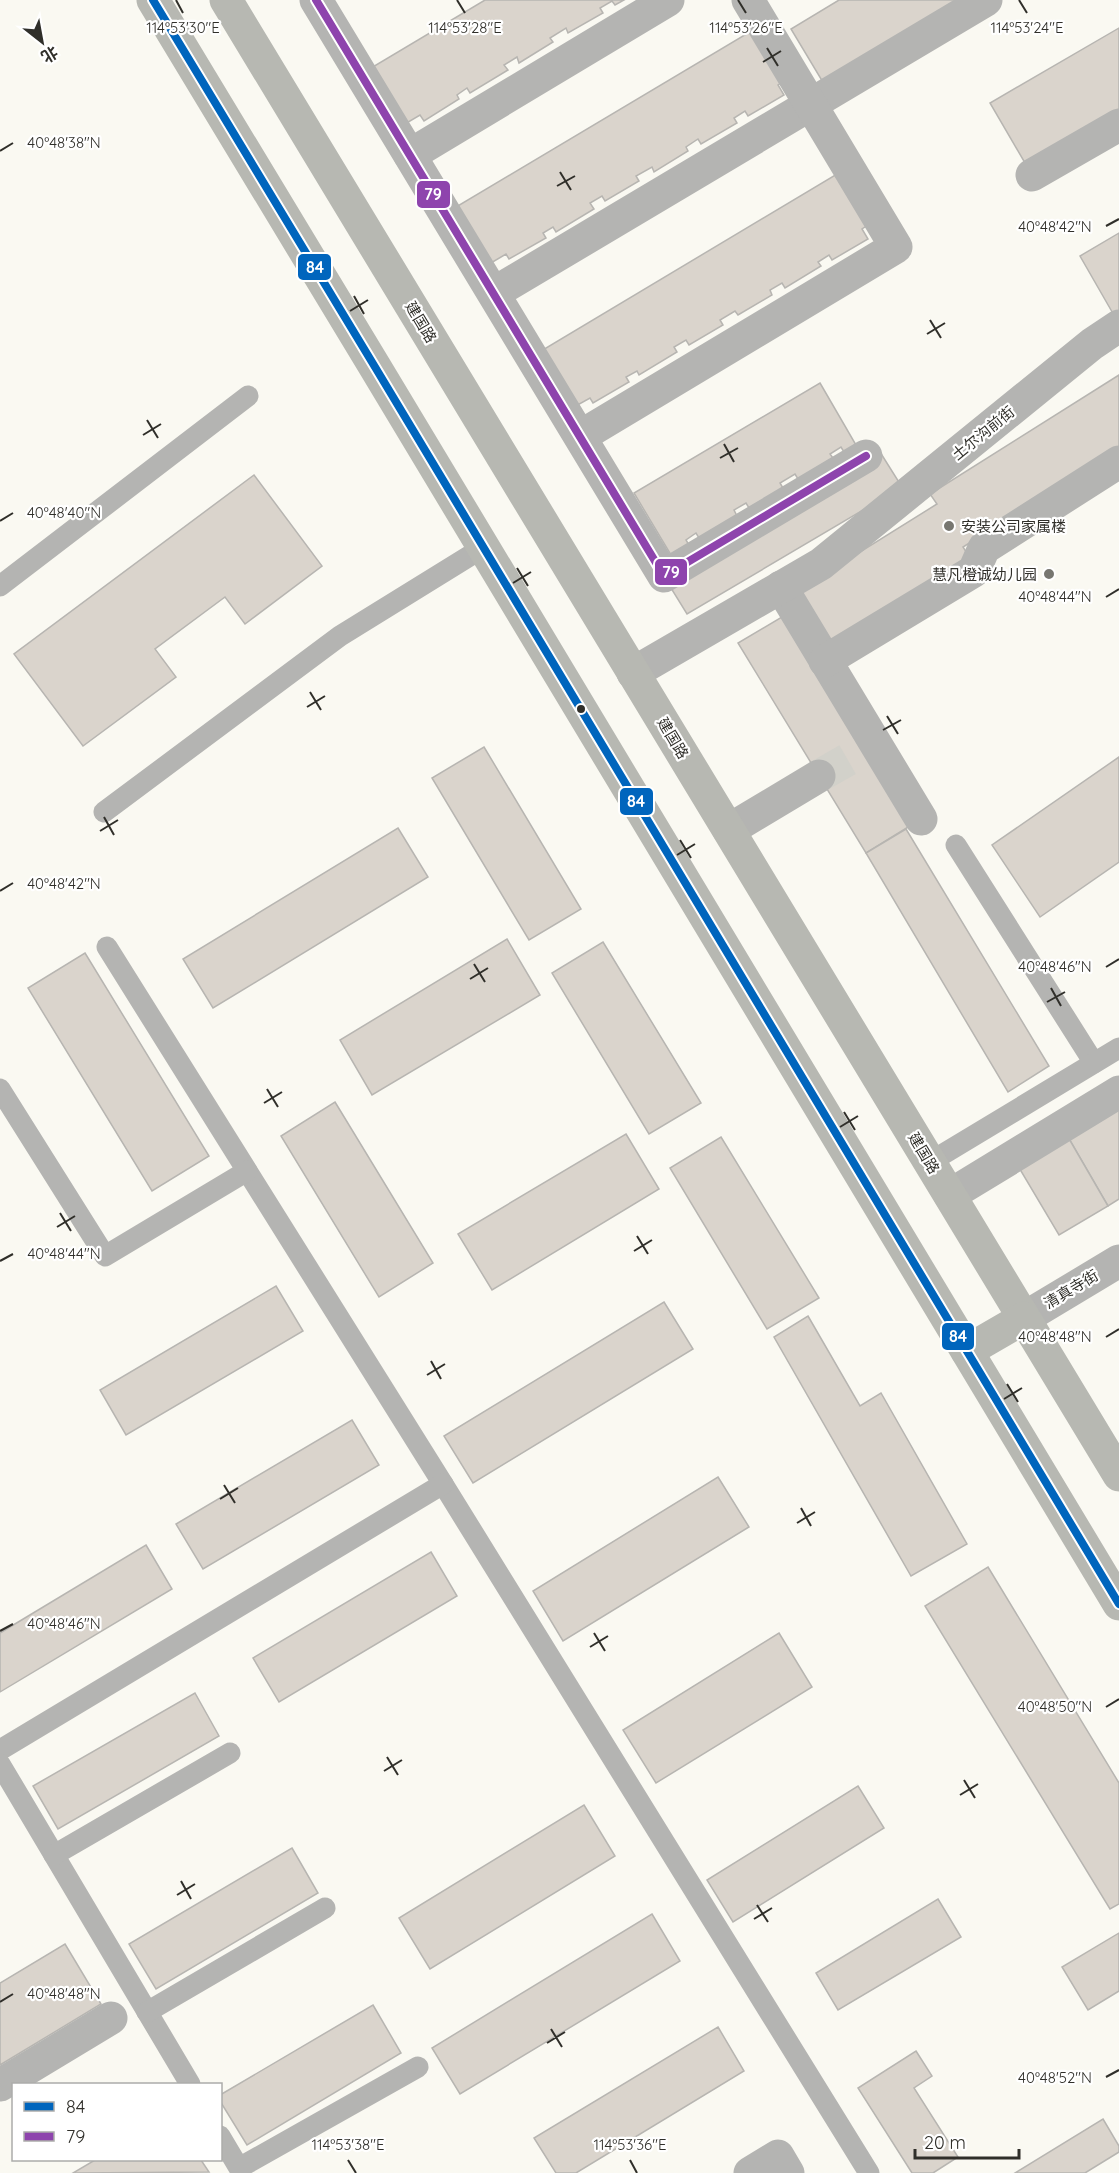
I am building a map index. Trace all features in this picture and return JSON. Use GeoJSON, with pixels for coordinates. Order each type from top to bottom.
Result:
{"type":"FeatureCollection","features":[{"type":"Feature","properties":{"kind":"main road"},"geometry":{"type":"LineString","coordinates":[[153,0],[1119,1604]]}},
{"type":"Feature","properties":{"kind":"main road","name":"建国路"},"geometry":{"type":"LineString","coordinates":[[226,0],[1024,1318],[1117,1466]]}},
{"type":"Feature","properties":{"kind":"main road"},"geometry":{"type":"LineString","coordinates":[[967,1351],[1024,1318]]}},
{"type":"Feature","properties":{"kind":"street"},"geometry":{"type":"LineString","coordinates":[[410,155],[668,0]]}},
{"type":"Feature","properties":{"kind":"street"},"geometry":{"type":"LineString","coordinates":[[580,436],[896,247],[748,0]]}},
{"type":"Feature","properties":{"kind":"street"},"geometry":{"type":"LineString","coordinates":[[494,293],[986,0]]}},
{"type":"Feature","properties":{"kind":"street"},"geometry":{"type":"LineString","coordinates":[[322,2],[410,155],[664,576],[866,456]]}},
{"type":"Feature","properties":{"kind":"street"},"geometry":{"type":"LineString","coordinates":[[1032,175],[1119,125]]}},
{"type":"Feature","properties":{"kind":"street","name":"土尔沟前街"},"geometry":{"type":"LineString","coordinates":[[633,673],[821,564],[1092,344],[1119,326]]}},
{"type":"Feature","properties":{"kind":"street"},"geometry":{"type":"LineString","coordinates":[[825,661],[974,571],[984,548],[1119,462]]}},
{"type":"Feature","properties":{"kind":"street"},"geometry":{"type":"LineString","coordinates":[[781,587],[825,661],[878,742],[921,819]]}},
{"type":"Feature","properties":{"kind":"street"},"geometry":{"type":"LineString","coordinates":[[729,830],[819,776]]}},
{"type":"Feature","properties":{"kind":"street"},"geometry":{"type":"LineString","coordinates":[[950,1196],[1119,1092]]}},
{"type":"Feature","properties":{"kind":"street","name":"清真寺街"},"geometry":{"type":"LineString","coordinates":[[1024,1318],[1119,1261]]}},
{"type":"Feature","properties":{"kind":"street"},"geometry":{"type":"LineString","coordinates":[[0,2085],[111,2018]]}},
{"type":"Feature","properties":{"kind":"street"},"geometry":{"type":"LineString","coordinates":[[750,2173],[778,2156],[788,2173]]}},
{"type":"Feature","properties":{"kind":"lane"},"geometry":{"type":"LineString","coordinates":[[0,586],[248,396]]}},
{"type":"Feature","properties":{"kind":"lane"},"geometry":{"type":"LineString","coordinates":[[104,812],[340,636],[484,547]]}},
{"type":"Feature","properties":{"kind":"lane"},"geometry":{"type":"LineString","coordinates":[[956,845],[1094,1063]]}},
{"type":"Feature","properties":{"kind":"lane"},"geometry":{"type":"LineString","coordinates":[[107,947],[443,1484],[869,2173]]}},
{"type":"Feature","properties":{"kind":"lane"},"geometry":{"type":"LineString","coordinates":[[930,1162],[1119,1048]]}},
{"type":"Feature","properties":{"kind":"lane"},"geometry":{"type":"LineString","coordinates":[[0,1089],[105,1256],[247,1171]]}},
{"type":"Feature","properties":{"kind":"lane"},"geometry":{"type":"LineString","coordinates":[[0,1750],[443,1484]]}},
{"type":"Feature","properties":{"kind":"lane"},"geometry":{"type":"LineString","coordinates":[[54,1855],[230,1753]]}},
{"type":"Feature","properties":{"kind":"lane"},"geometry":{"type":"LineString","coordinates":[[0,1764],[189,2083]]}},
{"type":"Feature","properties":{"kind":"lane"},"geometry":{"type":"LineString","coordinates":[[147,2012],[325,1908]]}},
{"type":"Feature","properties":{"kind":"lane"},"geometry":{"type":"LineString","coordinates":[[222,2139],[239,2168],[418,2067]]}},
{"type":"Feature","properties":{"kind":"building"},"geometry":{"type":"Polygon","coordinates":[[[485,0],[624,0],[615,5],[612,1],[600,8],[603,13],[568,33],[566,28],[550,38],[553,42],[519,63],[517,57],[504,65],[508,70],[470,93],[467,88],[457,95],[459,99],[424,121],[420,115],[405,124],[371,68],[485,0]]]}},
{"type":"Feature","properties":{"kind":"building"},"geometry":{"type":"Polygon","coordinates":[[[839,0],[962,0],[824,84],[791,29],[839,0]]]}},
{"type":"Feature","properties":{"kind":"building"},"geometry":{"type":"Polygon","coordinates":[[[1119,28],[1119,109],[1025,163],[990,103],[1119,28]]]}},
{"type":"Feature","properties":{"kind":"building"},"geometry":{"type":"Polygon","coordinates":[[[753,30],[784,81],[778,85],[784,95],[748,116],[745,111],[734,118],[737,123],[701,144],[698,139],[686,147],[688,151],[654,172],[652,167],[636,176],[639,181],[605,201],[602,196],[590,203],[594,209],[556,232],[553,227],[543,233],[546,238],[509,259],[506,254],[491,263],[456,207],[753,30]]]}},
{"type":"Feature","properties":{"kind":"building"},"geometry":{"type":"Polygon","coordinates":[[[837,174],[868,225],[862,229],[868,239],[832,260],[829,255],[818,262],[821,266],[785,288],[782,283],[770,290],[772,295],[738,315],[735,311],[720,320],[723,325],[689,345],[686,340],[674,347],[677,352],[639,375],[637,371],[626,377],[629,382],[593,403],[590,398],[574,407],[541,351],[837,174]]]}},
{"type":"Feature","properties":{"kind":"building"},"geometry":{"type":"Polygon","coordinates":[[[1119,233],[1119,314],[1115,317],[1080,256],[1119,233]]]}},
{"type":"Feature","properties":{"kind":"building","name":"安装公司家属楼"},"geometry":{"type":"Polygon","coordinates":[[[1119,375],[1119,448],[963,547],[970,558],[824,648],[791,595],[937,504],[930,494],[1119,375]]]}},
{"type":"Feature","properties":{"kind":"building"},"geometry":{"type":"Polygon","coordinates":[[[820,383],[856,445],[844,452],[841,447],[830,454],[833,458],[798,479],[795,474],[780,483],[783,488],[749,508],[746,503],[734,510],[737,516],[699,538],[696,533],[686,540],[689,545],[671,555],[634,493],[820,383]]]}},
{"type":"Feature","properties":{"kind":"building"},"geometry":{"type":"Polygon","coordinates":[[[880,452],[902,487],[687,614],[666,580],[880,452]]]}},
{"type":"Feature","properties":{"kind":"building"},"geometry":{"type":"Polygon","coordinates":[[[254,475],[322,566],[245,624],[225,597],[155,649],[176,677],[83,746],[14,654],[254,475]]]}},
{"type":"Feature","properties":{"kind":"building"},"geometry":{"type":"Polygon","coordinates":[[[792,611],[918,821],[866,853],[738,643],[792,611]]]}},
{"type":"Feature","properties":{"kind":"building"},"geometry":{"type":"Polygon","coordinates":[[[484,747],[581,909],[529,940],[432,778],[484,747]]]}},
{"type":"Feature","properties":{"kind":"building"},"geometry":{"type":"Polygon","coordinates":[[[1119,757],[1119,862],[1040,917],[992,845],[1119,757]]]}},
{"type":"Feature","properties":{"kind":"building"},"geometry":{"type":"Polygon","coordinates":[[[398,828],[428,877],[213,1008],[183,959],[398,828]]]}},
{"type":"Feature","properties":{"kind":"building"},"geometry":{"type":"Polygon","coordinates":[[[906,829],[1049,1066],[1008,1092],[866,853],[906,829]]]}},
{"type":"Feature","properties":{"kind":"building"},"geometry":{"type":"Polygon","coordinates":[[[507,939],[540,995],[372,1095],[340,1040],[507,939]]]}},
{"type":"Feature","properties":{"kind":"building"},"geometry":{"type":"Polygon","coordinates":[[[603,942],[701,1103],[649,1134],[552,973],[603,942]]]}},
{"type":"Feature","properties":{"kind":"building"},"geometry":{"type":"Polygon","coordinates":[[[85,953],[209,1156],[152,1191],[28,988],[85,953]]]}},
{"type":"Feature","properties":{"kind":"building"},"geometry":{"type":"Polygon","coordinates":[[[335,1102],[433,1263],[379,1297],[281,1136],[335,1102]]]}},
{"type":"Feature","properties":{"kind":"building"},"geometry":{"type":"Polygon","coordinates":[[[1119,1107],[1119,1199],[1108,1206],[1068,1137],[1119,1107]]]}},
{"type":"Feature","properties":{"kind":"building"},"geometry":{"type":"Polygon","coordinates":[[[626,1134],[659,1189],[492,1290],[458,1234],[626,1134]]]}},
{"type":"Feature","properties":{"kind":"building"},"geometry":{"type":"Polygon","coordinates":[[[721,1137],[819,1298],[767,1329],[670,1168],[721,1137]]]}},
{"type":"Feature","properties":{"kind":"building"},"geometry":{"type":"Polygon","coordinates":[[[1068,1137],[1108,1206],[1059,1235],[1018,1166],[1068,1137]]]}},
{"type":"Feature","properties":{"kind":"building"},"geometry":{"type":"Polygon","coordinates":[[[276,1286],[303,1331],[126,1435],[100,1390],[276,1286]]]}},
{"type":"Feature","properties":{"kind":"building"},"geometry":{"type":"Polygon","coordinates":[[[664,1302],[693,1349],[473,1483],[444,1436],[664,1302]]]}},
{"type":"Feature","properties":{"kind":"building"},"geometry":{"type":"Polygon","coordinates":[[[808,1316],[860,1406],[881,1393],[967,1544],[911,1576],[774,1337],[808,1316]]]}},
{"type":"Feature","properties":{"kind":"building"},"geometry":{"type":"Polygon","coordinates":[[[352,1420],[379,1465],[203,1569],[176,1524],[352,1420]]]}},
{"type":"Feature","properties":{"kind":"building"},"geometry":{"type":"Polygon","coordinates":[[[718,1477],[749,1527],[563,1641],[533,1591],[718,1477]]]}},
{"type":"Feature","properties":{"kind":"building"},"geometry":{"type":"Polygon","coordinates":[[[146,1545],[172,1589],[0,1692],[0,1633],[146,1545]]]}},
{"type":"Feature","properties":{"kind":"building"},"geometry":{"type":"Polygon","coordinates":[[[431,1552],[457,1596],[279,1702],[253,1658],[431,1552]]]}},
{"type":"Feature","properties":{"kind":"building"},"geometry":{"type":"Polygon","coordinates":[[[988,1567],[1119,1783],[1119,1904],[1110,1909],[925,1606],[988,1567]]]}},
{"type":"Feature","properties":{"kind":"building"},"geometry":{"type":"Polygon","coordinates":[[[779,1633],[812,1687],[656,1783],[623,1730],[779,1633]]]}},
{"type":"Feature","properties":{"kind":"building"},"geometry":{"type":"Polygon","coordinates":[[[195,1693],[219,1736],[58,1829],[33,1786],[195,1693]]]}},
{"type":"Feature","properties":{"kind":"building"},"geometry":{"type":"Polygon","coordinates":[[[858,1786],[884,1828],[733,1922],[707,1880],[858,1786]]]}},
{"type":"Feature","properties":{"kind":"building"},"geometry":{"type":"Polygon","coordinates":[[[584,1805],[615,1856],[430,1969],[399,1918],[584,1805]]]}},
{"type":"Feature","properties":{"kind":"building"},"geometry":{"type":"Polygon","coordinates":[[[292,1848],[318,1893],[156,1989],[129,1944],[292,1848]]]}},
{"type":"Feature","properties":{"kind":"building"},"geometry":{"type":"Polygon","coordinates":[[[938,1899],[961,1937],[838,2010],[816,1973],[938,1899]]]}},
{"type":"Feature","properties":{"kind":"building"},"geometry":{"type":"Polygon","coordinates":[[[652,1914],[680,1961],[460,2094],[432,2048],[652,1914]]]}},
{"type":"Feature","properties":{"kind":"building"},"geometry":{"type":"Polygon","coordinates":[[[1119,1933],[1119,1991],[1088,2010],[1062,1967],[1119,1933]]]}},
{"type":"Feature","properties":{"kind":"building"},"geometry":{"type":"Polygon","coordinates":[[[65,1944],[101,2004],[0,2065],[0,1983],[65,1944]]]}},
{"type":"Feature","properties":{"kind":"building"},"geometry":{"type":"Polygon","coordinates":[[[373,2005],[401,2053],[247,2145],[222,2104],[222,2094],[373,2005]]]}},
{"type":"Feature","properties":{"kind":"building"},"geometry":{"type":"Polygon","coordinates":[[[718,2027],[744,2071],[576,2173],[556,2173],[534,2138],[718,2027]]]}},
{"type":"Feature","properties":{"kind":"building"},"geometry":{"type":"Polygon","coordinates":[[[916,2051],[932,2076],[914,2088],[958,2157],[933,2173],[912,2173],[858,2088],[916,2051]]]}},
{"type":"Feature","properties":{"kind":"building"},"geometry":{"type":"Polygon","coordinates":[[[1103,2119],[1119,2146],[1119,2152],[1085,2173],[1015,2173],[1103,2119]]]}},
{"type":"Feature","properties":{"kind":"building"},"geometry":{"type":"Polygon","coordinates":[[[93,2161],[202,2161],[209,2172],[73,2173],[93,2161]]]}},
{"type":"Feature","properties":{"kind":"tunnel"},"geometry":{"type":"LineString","coordinates":[[819,776],[873,745]]}},
{"type":"Feature","properties":{"kind":"transit line","name":"84"},"geometry":{"type":"LineString","coordinates":[[153,0],[1119,1604]]}},
{"type":"Feature","properties":{"kind":"transit line","name":"79"},"geometry":{"type":"LineString","coordinates":[[316,0],[664,576],[866,456]]}},
{"type":"Feature","properties":{"kind":"place","name":"安装公司家属楼"},"geometry":{"type":"Point","coordinates":[949,526]}},
{"type":"Feature","properties":{"kind":"place","name":"慧凡橙诚幼儿园"},"geometry":{"type":"Point","coordinates":[1049,574]}}]}
